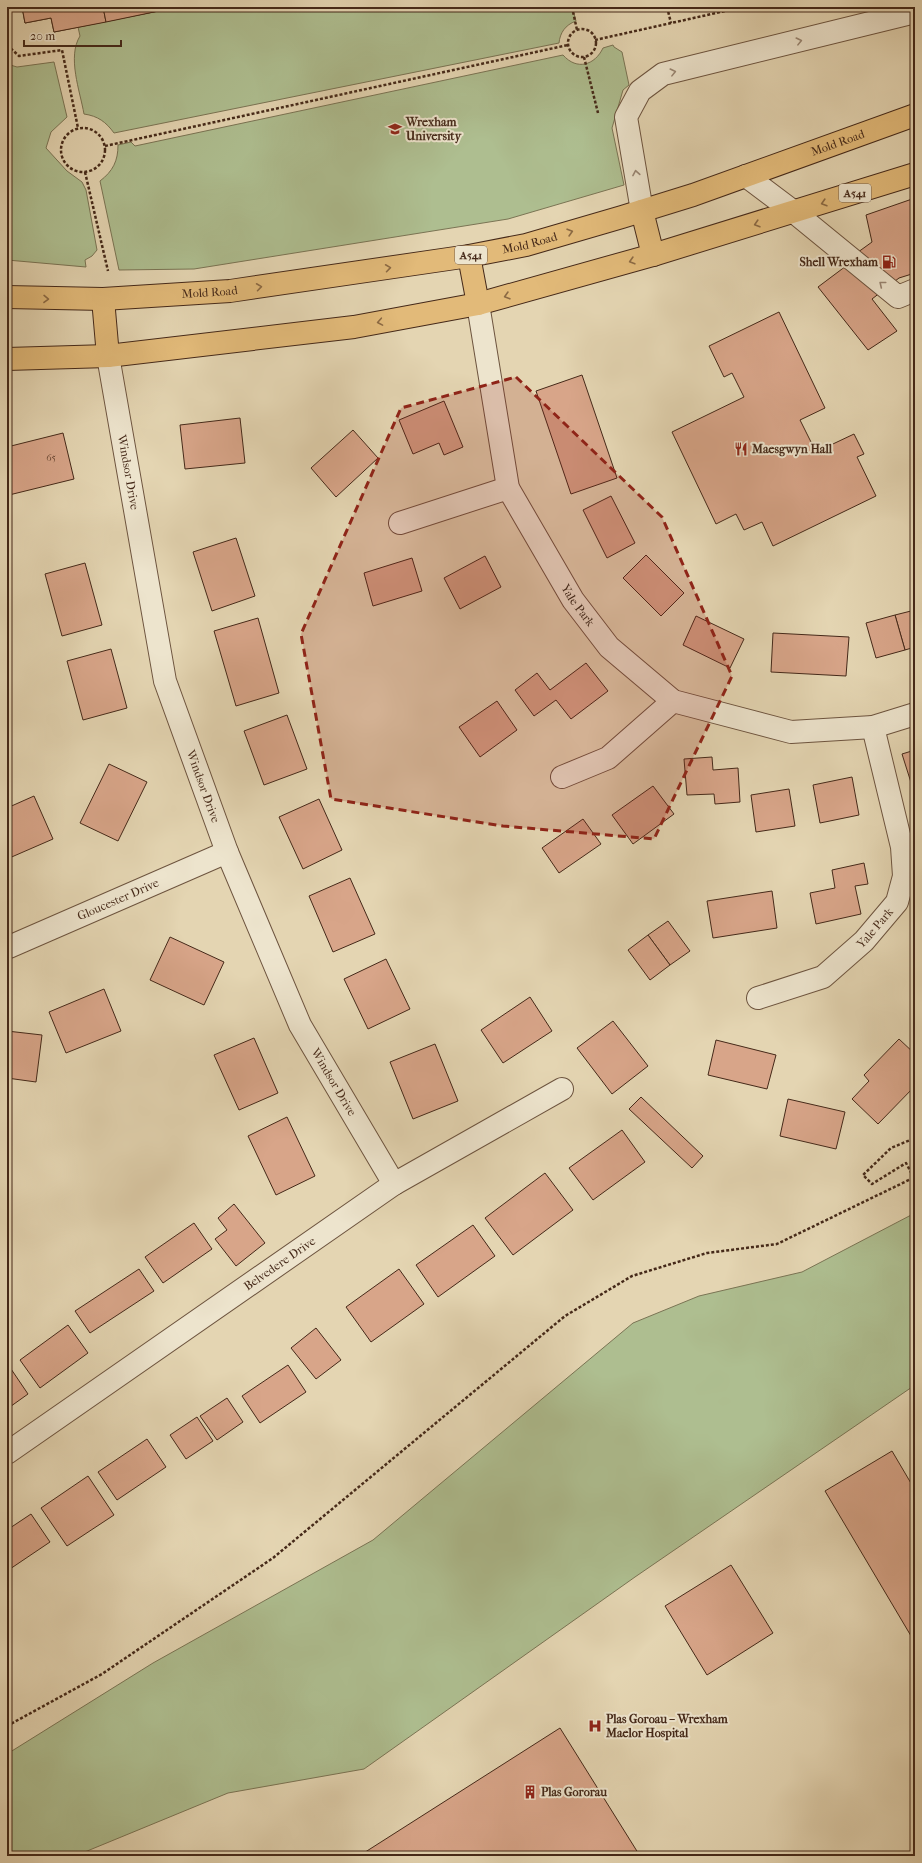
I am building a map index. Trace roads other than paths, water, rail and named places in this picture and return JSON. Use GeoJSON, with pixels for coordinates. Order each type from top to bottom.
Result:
{"type":"FeatureCollection","features":[{"type":"Feature","properties":{"kind":"main road","name":"Mold Road"},"geometry":{"type":"LineString","coordinates":[[7,298],[103,299],[230,291],[469,256],[526,245],[642,212],[746,176],[915,114]]}},
{"type":"Feature","properties":{"kind":"main road","name":"A541"},"geometry":{"type":"LineString","coordinates":[[7,359],[108,356],[354,327],[478,304],[653,255],[915,174]]}},
{"type":"Feature","properties":{"kind":"main road"},"geometry":{"type":"LineString","coordinates":[[642,212],[653,255]]}},
{"type":"Feature","properties":{"kind":"main road"},"geometry":{"type":"LineString","coordinates":[[469,256],[478,304]]}},
{"type":"Feature","properties":{"kind":"main road"},"geometry":{"type":"LineString","coordinates":[[103,299],[108,356]]}},
{"type":"Feature","properties":{"kind":"street"},"geometry":{"type":"LineString","coordinates":[[642,212],[626,117],[640,91],[663,74],[915,12]]}},
{"type":"Feature","properties":{"kind":"street"},"geometry":{"type":"LineString","coordinates":[[746,176],[794,212],[898,297],[915,290]]}},
{"type":"Feature","properties":{"kind":"street","name":"Yale Park"},"geometry":{"type":"LineString","coordinates":[[478,304],[508,488],[573,600],[609,647],[673,701],[791,732],[873,727],[915,714]]}},
{"type":"Feature","properties":{"kind":"street","name":"Windsor Drive"},"geometry":{"type":"LineString","coordinates":[[108,356],[165,680],[227,852],[300,1025],[394,1184]]}},
{"type":"Feature","properties":{"kind":"street"},"geometry":{"type":"LineString","coordinates":[[400,522],[508,488]]}},
{"type":"Feature","properties":{"kind":"street"},"geometry":{"type":"LineString","coordinates":[[562,777],[608,758],[673,701]]}},
{"type":"Feature","properties":{"kind":"street","name":"Yale Park"},"geometry":{"type":"LineString","coordinates":[[758,998],[824,977],[864,941],[897,902],[904,876],[902,848],[873,727]]}},
{"type":"Feature","properties":{"kind":"street","name":"Gloucester Drive"},"geometry":{"type":"LineString","coordinates":[[9,947],[227,852]]}},
{"type":"Feature","properties":{"kind":"street","name":"Belvedere Drive"},"geometry":{"type":"LineString","coordinates":[[7,1453],[394,1184],[562,1089]]}},
{"type":"Feature","properties":{"kind":"place","name":"Wrexham University"},"geometry":{"type":"Point","coordinates":[395,129]}},
{"type":"Feature","properties":{"kind":"place","name":"Shell Wrexham"},"geometry":{"type":"Point","coordinates":[889,262]}},
{"type":"Feature","properties":{"kind":"place","name":"Maesgwyn Hall"},"geometry":{"type":"Point","coordinates":[741,449]}},
{"type":"Feature","properties":{"kind":"place","name":"Plas Goroau – Wrexham Maelor Hospital"},"geometry":{"type":"Point","coordinates":[595,1726]}},
{"type":"Feature","properties":{"kind":"place","name":"Plas Gororau"},"geometry":{"type":"Point","coordinates":[530,1792]}}]}
